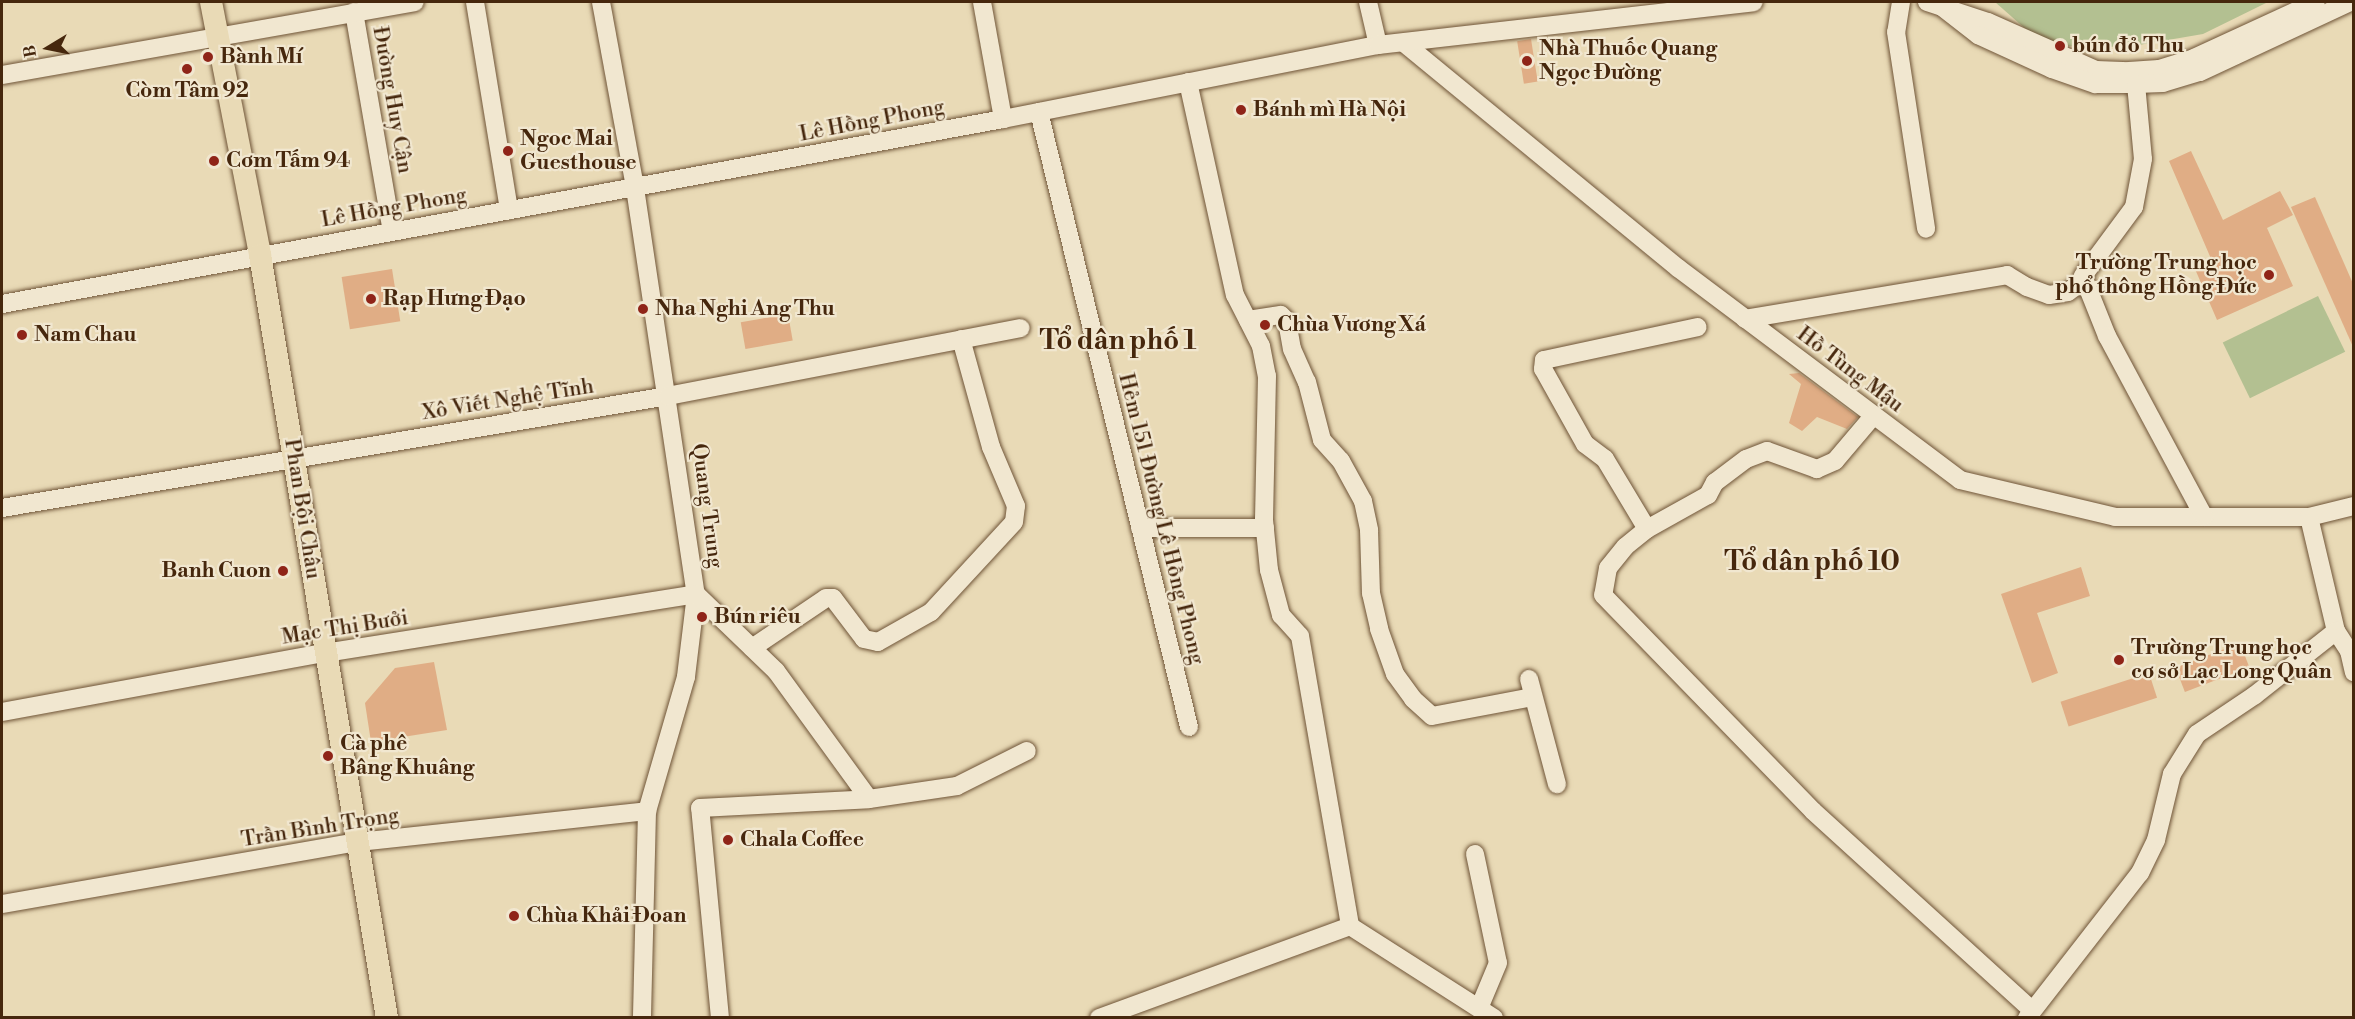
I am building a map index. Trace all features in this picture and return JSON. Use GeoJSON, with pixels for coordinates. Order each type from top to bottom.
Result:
{"type":"FeatureCollection","features":[{"type":"Feature","properties":{"kind":"main road","name":"Phan Bội Châu"},"geometry":{"type":"LineString","coordinates":[[211,2],[260,255],[387,1017]]}},
{"type":"Feature","properties":{"kind":"street"},"geometry":{"type":"LineString","coordinates":[[2,75],[415,2]]}},
{"type":"Feature","properties":{"kind":"street"},"geometry":{"type":"LineString","coordinates":[[475,2],[509,210]]}},
{"type":"Feature","properties":{"kind":"street","name":"Quang Trung"},"geometry":{"type":"LineString","coordinates":[[601,2],[635,188],[696,594],[686,677],[647,812],[642,1017]]}},
{"type":"Feature","properties":{"kind":"street"},"geometry":{"type":"LineString","coordinates":[[982,2],[1003,119]]}},
{"type":"Feature","properties":{"kind":"street"},"geometry":{"type":"LineString","coordinates":[[1368,2],[1378,45]]}},
{"type":"Feature","properties":{"kind":"street","name":"Lê Hồng Phong"},"geometry":{"type":"LineString","coordinates":[[2,304],[1003,119],[1378,45],[1754,2]]}},
{"type":"Feature","properties":{"kind":"street"},"geometry":{"type":"LineString","coordinates":[[1900,2],[1896,32],[1926,229]]}},
{"type":"Feature","properties":{"kind":"street"},"geometry":{"type":"LineString","coordinates":[[1937,3],[1988,22],[2096,70],[2129,71],[2159,69],[2194,58],[2316,2]]}},
{"type":"Feature","properties":{"kind":"street"},"geometry":{"type":"LineString","coordinates":[[1937,3],[1978,35],[2052,69],[2095,84],[2136,84],[2163,82],[2200,72],[2350,2]]}},
{"type":"Feature","properties":{"kind":"street","name":"Đường Huy Cận"},"geometry":{"type":"LineString","coordinates":[[354,12],[392,231]]}},
{"type":"Feature","properties":{"kind":"street","name":"Hồ Tùng Mậu"},"geometry":{"type":"LineString","coordinates":[[1404,43],[1678,268],[1960,480],[2115,517],[2309,517],[2354,506]]}},
{"type":"Feature","properties":{"kind":"street"},"geometry":{"type":"LineString","coordinates":[[1188,82],[1235,295],[1261,346],[1267,376],[1265,528],[1269,570],[1281,615],[1300,636],[1350,926],[1487,1012],[1498,963],[1475,855]]}},
{"type":"Feature","properties":{"kind":"street"},"geometry":{"type":"LineString","coordinates":[[2136,84],[2143,159],[2134,207],[2084,276],[2107,336],[2205,517]]}},
{"type":"Feature","properties":{"kind":"street","name":"Hẻm 151 Đường Lê Hồng Phong"},"geometry":{"type":"LineString","coordinates":[[1039,112],[1189,727]]}},
{"type":"Feature","properties":{"kind":"street"},"geometry":{"type":"LineString","coordinates":[[1745,319],[2007,275],[2026,288],[2049,295],[2068,291],[2080,283]]}},
{"type":"Feature","properties":{"kind":"street"},"geometry":{"type":"LineString","coordinates":[[1248,320],[1281,315],[1287,321],[1292,349],[1307,382],[1322,440],[1341,460],[1363,501],[1369,530],[1371,593],[1379,628],[1395,674],[1413,699],[1432,716],[1533,697]]}},
{"type":"Feature","properties":{"kind":"street"},"geometry":{"type":"LineString","coordinates":[[1647,529],[1605,459],[1585,444],[1543,369],[1544,360],[1698,327]]}},
{"type":"Feature","properties":{"kind":"street","name":"Xô Viết Nghệ Tĩnh"},"geometry":{"type":"LineString","coordinates":[[2,508],[668,396],[1021,328]]}},
{"type":"Feature","properties":{"kind":"street"},"geometry":{"type":"LineString","coordinates":[[752,648],[826,598],[833,598],[864,639],[878,642],[931,612],[1014,522],[1016,506],[991,447],[962,339]]}},
{"type":"Feature","properties":{"kind":"street"},"geometry":{"type":"LineString","coordinates":[[1874,416],[1834,460],[1816,469],[1767,451],[1746,459],[1715,482],[1708,495],[1647,529],[1624,547],[1608,568],[1603,595],[1813,811],[2030,1014],[2140,873],[2156,840],[2172,774],[2197,734],[2255,695],[2336,631]]}},
{"type":"Feature","properties":{"kind":"street"},"geometry":{"type":"LineString","coordinates":[[2309,517],[2336,631],[2349,651],[2354,672]]}},
{"type":"Feature","properties":{"kind":"street"},"geometry":{"type":"LineString","coordinates":[[1140,528],[1265,528]]}},
{"type":"Feature","properties":{"kind":"street"},"geometry":{"type":"LineString","coordinates":[[696,594],[776,671],[869,799]]}},
{"type":"Feature","properties":{"kind":"street","name":"Mạc Thị Bưởi"},"geometry":{"type":"LineString","coordinates":[[2,712],[325,653],[696,594]]}},
{"type":"Feature","properties":{"kind":"street"},"geometry":{"type":"LineString","coordinates":[[1529,679],[1557,784]]}},
{"type":"Feature","properties":{"kind":"street"},"geometry":{"type":"LineString","coordinates":[[720,1017],[700,808],[869,799],[957,786],[1027,751]]}},
{"type":"Feature","properties":{"kind":"street","name":"Trần Bình Trọng"},"geometry":{"type":"LineString","coordinates":[[2,904],[358,842],[647,812]]}},
{"type":"Feature","properties":{"kind":"street"},"geometry":{"type":"LineString","coordinates":[[1099,1017],[1350,926]]}},
{"type":"Feature","properties":{"kind":"green space"},"geometry":{"type":"Polygon","coordinates":[[[1995,2],[2268,2],[2203,34],[2127,47],[2062,46],[2029,32],[1995,2]]]}},
{"type":"Feature","properties":{"kind":"green space"},"geometry":{"type":"Polygon","coordinates":[[[2318,296],[2345,352],[2250,398],[2223,342],[2318,296]]]}},
{"type":"Feature","properties":{"kind":"building","name":"Nhà Thuốc Quang Ngọc Đường"},"geometry":{"type":"Polygon","coordinates":[[[1531,39],[1538,81],[1524,84],[1517,41],[1531,39]]]}},
{"type":"Feature","properties":{"kind":"building"},"geometry":{"type":"Polygon","coordinates":[[[2191,151],[2223,220],[2280,191],[2293,215],[2267,228],[2293,286],[2217,320],[2195,269],[2212,261],[2169,161],[2191,151]]]}},
{"type":"Feature","properties":{"kind":"building"},"geometry":{"type":"Polygon","coordinates":[[[2315,197],[2354,286],[2354,349],[2291,207],[2315,197]]]}},
{"type":"Feature","properties":{"kind":"building","name":"Rạp Hưng Đạo"},"geometry":{"type":"Polygon","coordinates":[[[392,269],[400,321],[350,329],[342,277],[392,269]]]}},
{"type":"Feature","properties":{"kind":"building"},"geometry":{"type":"Polygon","coordinates":[[[788,314],[793,341],[745,349],[741,322],[788,314]]]}},
{"type":"Feature","properties":{"kind":"building"},"geometry":{"type":"Polygon","coordinates":[[[1799,373],[1858,417],[1847,429],[1817,417],[1802,431],[1789,423],[1801,384],[1789,374],[1799,373]]]}},
{"type":"Feature","properties":{"kind":"building"},"geometry":{"type":"Polygon","coordinates":[[[2081,567],[2090,596],[2037,613],[2058,673],[2032,683],[2001,594],[2081,567]]]}},
{"type":"Feature","properties":{"kind":"building"},"geometry":{"type":"Polygon","coordinates":[[[2240,643],[2249,667],[2185,692],[2176,668],[2240,643]]]}},
{"type":"Feature","properties":{"kind":"building"},"geometry":{"type":"Polygon","coordinates":[[[434,662],[447,730],[371,742],[365,703],[395,668],[434,662]]]}},
{"type":"Feature","properties":{"kind":"building"},"geometry":{"type":"Polygon","coordinates":[[[2149,673],[2157,698],[2069,726],[2061,702],[2149,673]]]}},
{"type":"Feature","properties":{"kind":"place","name":"bún đỏ Thu"},"geometry":{"type":"Point","coordinates":[2060,46]}},
{"type":"Feature","properties":{"kind":"place","name":"Bành Mí"},"geometry":{"type":"Point","coordinates":[208,57]}},
{"type":"Feature","properties":{"kind":"place","name":"Nhà Thuốc Quang Ngọc Đường"},"geometry":{"type":"Point","coordinates":[1527,61]}},
{"type":"Feature","properties":{"kind":"place","name":"Còm Tâm 92"},"geometry":{"type":"Point","coordinates":[187,69]}},
{"type":"Feature","properties":{"kind":"place","name":"Bánh mì Hà Nội"},"geometry":{"type":"Point","coordinates":[1241,110]}},
{"type":"Feature","properties":{"kind":"place","name":"Ngoc Mai Guesthouse"},"geometry":{"type":"Point","coordinates":[508,151]}},
{"type":"Feature","properties":{"kind":"place","name":"Cơm Tấm 94"},"geometry":{"type":"Point","coordinates":[214,161]}},
{"type":"Feature","properties":{"kind":"place","name":"Trường Trung học phổ thông Hồng Đức"},"geometry":{"type":"Point","coordinates":[2269,275]}},
{"type":"Feature","properties":{"kind":"place","name":"Rạp Hưng Đạo"},"geometry":{"type":"Point","coordinates":[371,299]}},
{"type":"Feature","properties":{"kind":"place","name":"Nha Nghi Ang Thu"},"geometry":{"type":"Point","coordinates":[643,309]}},
{"type":"Feature","properties":{"kind":"place","name":"Chùa Vương Xá"},"geometry":{"type":"Point","coordinates":[1265,325]}},
{"type":"Feature","properties":{"kind":"place","name":"Nam Chau"},"geometry":{"type":"Point","coordinates":[22,335]}},
{"type":"Feature","properties":{"kind":"place","name":"Banh Cuon"},"geometry":{"type":"Point","coordinates":[283,571]}},
{"type":"Feature","properties":{"kind":"place","name":"Bún riêu"},"geometry":{"type":"Point","coordinates":[702,617]}},
{"type":"Feature","properties":{"kind":"place","name":"Trường Trung học cơ sở Lạc Long Quân"},"geometry":{"type":"Point","coordinates":[2119,660]}},
{"type":"Feature","properties":{"kind":"place","name":"Cà phê Bâng Khuâng"},"geometry":{"type":"Point","coordinates":[328,756]}},
{"type":"Feature","properties":{"kind":"place","name":"Chala Coffee"},"geometry":{"type":"Point","coordinates":[728,840]}},
{"type":"Feature","properties":{"kind":"place","name":"Chùa Khải Đoan"},"geometry":{"type":"Point","coordinates":[514,916]}},
{"type":"Feature","properties":{"kind":"district","name":"Tổ dân phố 1"},"geometry":{"type":"Point","coordinates":[1118,342]}},
{"type":"Feature","properties":{"kind":"district","name":"Tổ dân phố 10"},"geometry":{"type":"Point","coordinates":[1812,563]}}]}
